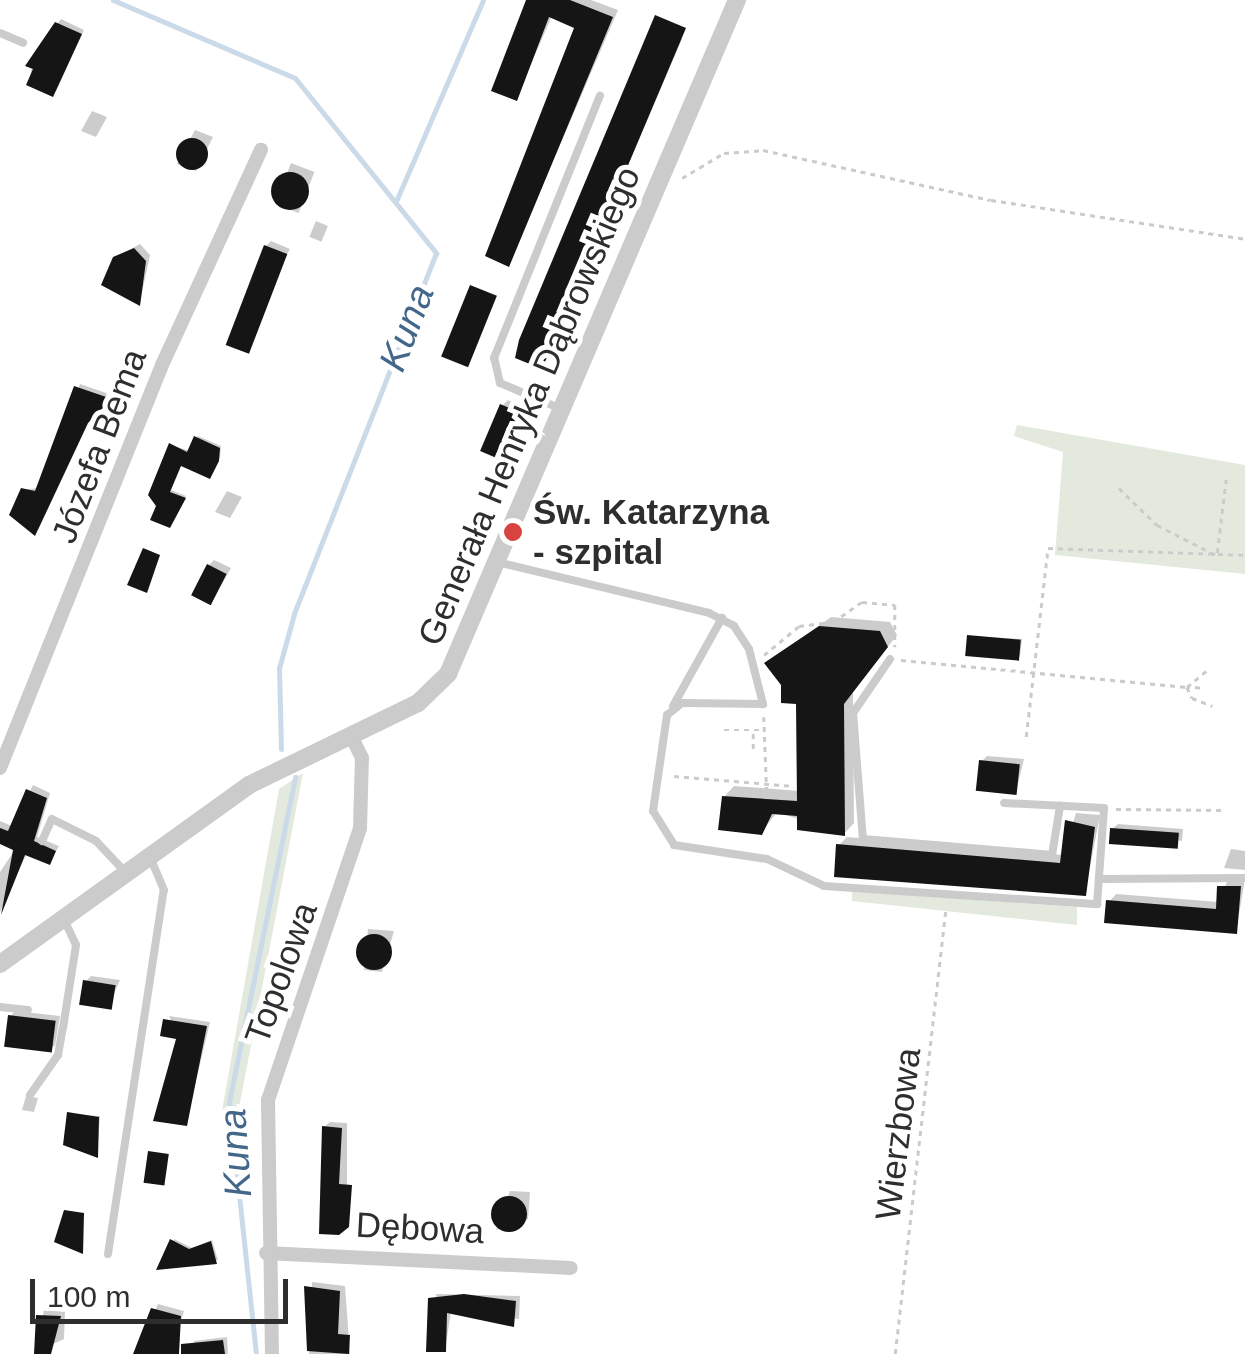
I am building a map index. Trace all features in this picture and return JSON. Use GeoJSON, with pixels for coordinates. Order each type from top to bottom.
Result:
{"type":"FeatureCollection","features":[{"type":"Feature","properties":{"kind":"street","name":"Generała Henryka Dąbrowskiego"},"geometry":{"type":"LineString","coordinates":[[0,964],[258,780],[418,704],[448,674],[502,563],[737,0]]}},
{"type":"Feature","properties":{"kind":"street","name":"Józefa Bema"},"geometry":{"type":"LineString","coordinates":[[0,768],[162,365],[261,150]]}},
{"type":"Feature","properties":{"kind":"street","name":"Topolowa"},"geometry":{"type":"LineString","coordinates":[[272,1354],[266,1252],[268,1100],[365,798],[351,735]]}},
{"type":"Feature","properties":{"kind":"street","name":"Dębowa"},"geometry":{"type":"LineString","coordinates":[[266,1252],[571,1268]]}},
{"type":"Feature","properties":{"kind":"lane"},"geometry":{"type":"LineString","coordinates":[[0,33],[23,43]]}},
{"type":"Feature","properties":{"kind":"lane"},"geometry":{"type":"LineString","coordinates":[[565,412],[500,383],[494,358],[600,96]]}},
{"type":"Feature","properties":{"kind":"lane"},"geometry":{"type":"LineString","coordinates":[[502,563],[722,618],[755,662],[764,704],[672,708]]}},
{"type":"Feature","properties":{"kind":"lane"},"geometry":{"type":"LineString","coordinates":[[722,618],[672,708],[657,775],[654,824],[664,840],[767,859],[824,886],[1096,904],[1104,808],[1004,803]]}},
{"type":"Feature","properties":{"kind":"lane"},"geometry":{"type":"LineString","coordinates":[[890,659],[853,713],[863,840],[1052,855],[1060,806]]}},
{"type":"Feature","properties":{"kind":"lane"},"geometry":{"type":"LineString","coordinates":[[42,841],[52,819],[96,842],[126,872]]}},
{"type":"Feature","properties":{"kind":"lane"},"geometry":{"type":"LineString","coordinates":[[108,1254],[164,890],[149,856]]}},
{"type":"Feature","properties":{"kind":"lane"},"geometry":{"type":"LineString","coordinates":[[1099,879],[1245,878]]}},
{"type":"Feature","properties":{"kind":"lane"},"geometry":{"type":"LineString","coordinates":[[30,1094],[58,1055],[63,1028],[76,936],[62,918]]}},
{"type":"Feature","properties":{"kind":"lane"},"geometry":{"type":"LineString","coordinates":[[0,1007],[28,1010]]}},
{"type":"Feature","properties":{"kind":"path"},"geometry":{"type":"LineString","coordinates":[[655,194],[724,153],[763,150],[990,200],[1245,239]]}},
{"type":"Feature","properties":{"kind":"path"},"geometry":{"type":"LineString","coordinates":[[1216,557],[1226,480]]}},
{"type":"Feature","properties":{"kind":"path"},"geometry":{"type":"LineString","coordinates":[[1119,488],[1157,526],[1216,557]]}},
{"type":"Feature","properties":{"kind":"path"},"geometry":{"type":"LineString","coordinates":[[1026,736],[1048,548],[1216,557],[1245,555]]}},
{"type":"Feature","properties":{"kind":"path"},"geometry":{"type":"LineString","coordinates":[[755,662],[799,626],[832,622],[862,602],[895,605],[890,659],[1200,688]]}},
{"type":"Feature","properties":{"kind":"path"},"geometry":{"type":"LineString","coordinates":[[1188,687],[1206,670]]}},
{"type":"Feature","properties":{"kind":"path"},"geometry":{"type":"LineString","coordinates":[[1188,687],[1196,703],[1213,706]]}},
{"type":"Feature","properties":{"kind":"path"},"geometry":{"type":"LineString","coordinates":[[764,704],[767,796]]}},
{"type":"Feature","properties":{"kind":"path"},"geometry":{"type":"LineString","coordinates":[[724,730],[765,730]]}},
{"type":"Feature","properties":{"kind":"path"},"geometry":{"type":"LineString","coordinates":[[753,749],[754,730]]}},
{"type":"Feature","properties":{"kind":"path"},"geometry":{"type":"LineString","coordinates":[[657,775],[794,786]]}},
{"type":"Feature","properties":{"kind":"path"},"geometry":{"type":"LineString","coordinates":[[1104,808],[1226,810]]}},
{"type":"Feature","properties":{"kind":"path","name":"Wierzbowa"},"geometry":{"type":"LineString","coordinates":[[895,1354],[948,920]]}},
{"type":"Feature","properties":{"kind":"shaded area"},"geometry":{"type":"Polygon","coordinates":[[[1017,425],[1245,465],[1245,574],[1055,555],[1063,452],[1014,436],[1017,425]]]}},
{"type":"Feature","properties":{"kind":"shaded area"},"geometry":{"type":"Polygon","coordinates":[[[303,773],[239,1108],[222,1111],[279,789],[303,773]]]}},
{"type":"Feature","properties":{"kind":"shaded area"},"geometry":{"type":"Polygon","coordinates":[[[852,891],[1077,907],[1077,925],[852,901],[852,891]]]}},
{"type":"Feature","properties":{"kind":"building"},"geometry":{"type":"Polygon","coordinates":[[[526,0],[570,0],[613,17],[509,267],[485,256],[574,28],[549,17],[517,101],[491,91],[526,0]]]}},
{"type":"Feature","properties":{"kind":"building"},"geometry":{"type":"Polygon","coordinates":[[[655,15],[686,28],[542,369],[515,358],[519,340],[655,15]]]}},
{"type":"Feature","properties":{"kind":"building"},"geometry":{"type":"Polygon","coordinates":[[[55,22],[82,34],[53,97],[26,85],[33,69],[25,66],[55,22]]]}},
{"type":"Feature","properties":{"kind":"building"},"geometry":{"type":"Polygon","coordinates":[[[192,138],[203,143],[208,154],[203,165],[192,170],[181,165],[176,154],[181,143],[192,138]]]}},
{"type":"Feature","properties":{"kind":"building"},"geometry":{"type":"Polygon","coordinates":[[[290,172],[303,178],[309,191],[303,204],[290,210],[277,204],[271,191],[277,178],[290,172]]]}},
{"type":"Feature","properties":{"kind":"building"},"geometry":{"type":"Polygon","coordinates":[[[264,245],[287,254],[249,354],[226,345],[264,245]]]}},
{"type":"Feature","properties":{"kind":"building"},"geometry":{"type":"Polygon","coordinates":[[[134,248],[146,261],[140,306],[101,285],[113,257],[134,248]]]}},
{"type":"Feature","properties":{"kind":"building"},"geometry":{"type":"Polygon","coordinates":[[[470,285],[497,296],[468,367],[441,356],[470,285]]]}},
{"type":"Feature","properties":{"kind":"building"},"geometry":{"type":"Polygon","coordinates":[[[74,386],[112,399],[88,423],[35,536],[9,515],[21,488],[35,491],[74,386]]]}},
{"type":"Feature","properties":{"kind":"building"},"geometry":{"type":"Polygon","coordinates":[[[500,404],[521,413],[501,460],[480,451],[500,404]]]}},
{"type":"Feature","properties":{"kind":"building"},"geometry":{"type":"Polygon","coordinates":[[[194,436],[220,448],[219,461],[210,479],[181,466],[170,492],[186,498],[170,528],[150,520],[156,506],[148,495],[169,443],[187,452],[194,436]]]}},
{"type":"Feature","properties":{"kind":"building"},"geometry":{"type":"Polygon","coordinates":[[[143,548],[160,555],[147,593],[127,585],[143,548]]]}},
{"type":"Feature","properties":{"kind":"building"},"geometry":{"type":"Polygon","coordinates":[[[207,564],[227,574],[211,605],[191,595],[207,564]]]}},
{"type":"Feature","properties":{"kind":"building"},"geometry":{"type":"Polygon","coordinates":[[[819,626],[880,631],[888,647],[844,704],[845,836],[797,830],[797,816],[772,814],[762,835],[718,830],[722,796],[797,801],[796,704],[781,703],[781,685],[764,663],[819,626]]]}},
{"type":"Feature","properties":{"kind":"building"},"geometry":{"type":"Polygon","coordinates":[[[967,635],[1021,640],[1019,661],[965,656],[967,635]]]}},
{"type":"Feature","properties":{"kind":"building"},"geometry":{"type":"Polygon","coordinates":[[[979,760],[1020,764],[1017,795],[976,791],[979,760]]]}},
{"type":"Feature","properties":{"kind":"building"},"geometry":{"type":"Polygon","coordinates":[[[26,789],[47,798],[34,841],[56,851],[50,865],[25,855],[1,915],[13,850],[0,844],[0,828],[8,831],[26,789]]]}},
{"type":"Feature","properties":{"kind":"building"},"geometry":{"type":"Polygon","coordinates":[[[1065,820],[1095,827],[1086,896],[834,877],[836,844],[1060,863],[1065,820]]]}},
{"type":"Feature","properties":{"kind":"building"},"geometry":{"type":"Polygon","coordinates":[[[1110,828],[1179,833],[1178,849],[1109,844],[1110,828]]]}},
{"type":"Feature","properties":{"kind":"building"},"geometry":{"type":"Polygon","coordinates":[[[1217,886],[1241,886],[1237,934],[1104,923],[1106,900],[1216,909],[1217,886]]]}},
{"type":"Feature","properties":{"kind":"building"},"geometry":{"type":"Polygon","coordinates":[[[374,934],[387,939],[392,952],[387,965],[374,970],[361,965],[356,952],[361,939],[374,934]]]}},
{"type":"Feature","properties":{"kind":"building"},"geometry":{"type":"Polygon","coordinates":[[[83,980],[116,985],[112,1010],[79,1005],[83,980]]]}},
{"type":"Feature","properties":{"kind":"building"},"geometry":{"type":"Polygon","coordinates":[[[8,1015],[56,1021],[52,1053],[4,1047],[8,1015]]]}},
{"type":"Feature","properties":{"kind":"building"},"geometry":{"type":"Polygon","coordinates":[[[163,1019],[207,1026],[187,1126],[153,1121],[176,1039],[160,1036],[163,1019]]]}},
{"type":"Feature","properties":{"kind":"building"},"geometry":{"type":"Polygon","coordinates":[[[67,1112],[99,1117],[98,1158],[63,1145],[67,1112]]]}},
{"type":"Feature","properties":{"kind":"building"},"geometry":{"type":"Polygon","coordinates":[[[322,1126],[342,1128],[339,1184],[352,1185],[349,1227],[339,1235],[319,1234],[322,1126]]]}},
{"type":"Feature","properties":{"kind":"building"},"geometry":{"type":"Polygon","coordinates":[[[148,1151],[169,1154],[164,1186],[144,1183],[148,1151]]]}},
{"type":"Feature","properties":{"kind":"building"},"geometry":{"type":"Polygon","coordinates":[[[509,1196],[522,1201],[527,1214],[522,1227],[509,1232],[496,1227],[491,1214],[496,1201],[509,1196]]]}},
{"type":"Feature","properties":{"kind":"building"},"geometry":{"type":"Polygon","coordinates":[[[64,1210],[84,1213],[83,1254],[54,1242],[64,1210]]]}},
{"type":"Feature","properties":{"kind":"building"},"geometry":{"type":"Polygon","coordinates":[[[170,1239],[189,1249],[211,1241],[217,1264],[156,1270],[170,1239]]]}},
{"type":"Feature","properties":{"kind":"building"},"geometry":{"type":"Polygon","coordinates":[[[304,1286],[340,1291],[338,1334],[350,1335],[349,1354],[307,1351],[304,1286]]]}},
{"type":"Feature","properties":{"kind":"building"},"geometry":{"type":"Polygon","coordinates":[[[464,1294],[516,1301],[514,1327],[447,1313],[446,1352],[426,1352],[428,1298],[464,1294]]]}},
{"type":"Feature","properties":{"kind":"building"},"geometry":{"type":"Polygon","coordinates":[[[151,1308],[181,1316],[179,1354],[133,1354],[151,1308]]]}},
{"type":"Feature","properties":{"kind":"building"},"geometry":{"type":"Polygon","coordinates":[[[36,1315],[61,1316],[51,1354],[34,1354],[36,1315]]]}},
{"type":"Feature","properties":{"kind":"building"},"geometry":{"type":"Polygon","coordinates":[[[223,1340],[225,1354],[181,1354],[181,1344],[223,1340]]]}},
{"type":"Feature","properties":{"kind":"waterway","name":"Kuna"},"geometry":{"type":"LineString","coordinates":[[113,0],[295,78],[436,253],[294,614],[279,668],[281,749]]}},
{"type":"Feature","properties":{"kind":"waterway"},"geometry":{"type":"LineString","coordinates":[[397,199],[483,0]]}},
{"type":"Feature","properties":{"kind":"waterway","name":"Kuna"},"geometry":{"type":"LineString","coordinates":[[256,1354],[229,1102],[295,777]]}},
{"type":"Feature","properties":{"kind":"place","name":"Św. Katarzyna - szpital"},"geometry":{"type":"Point","coordinates":[513,532]}}]}
